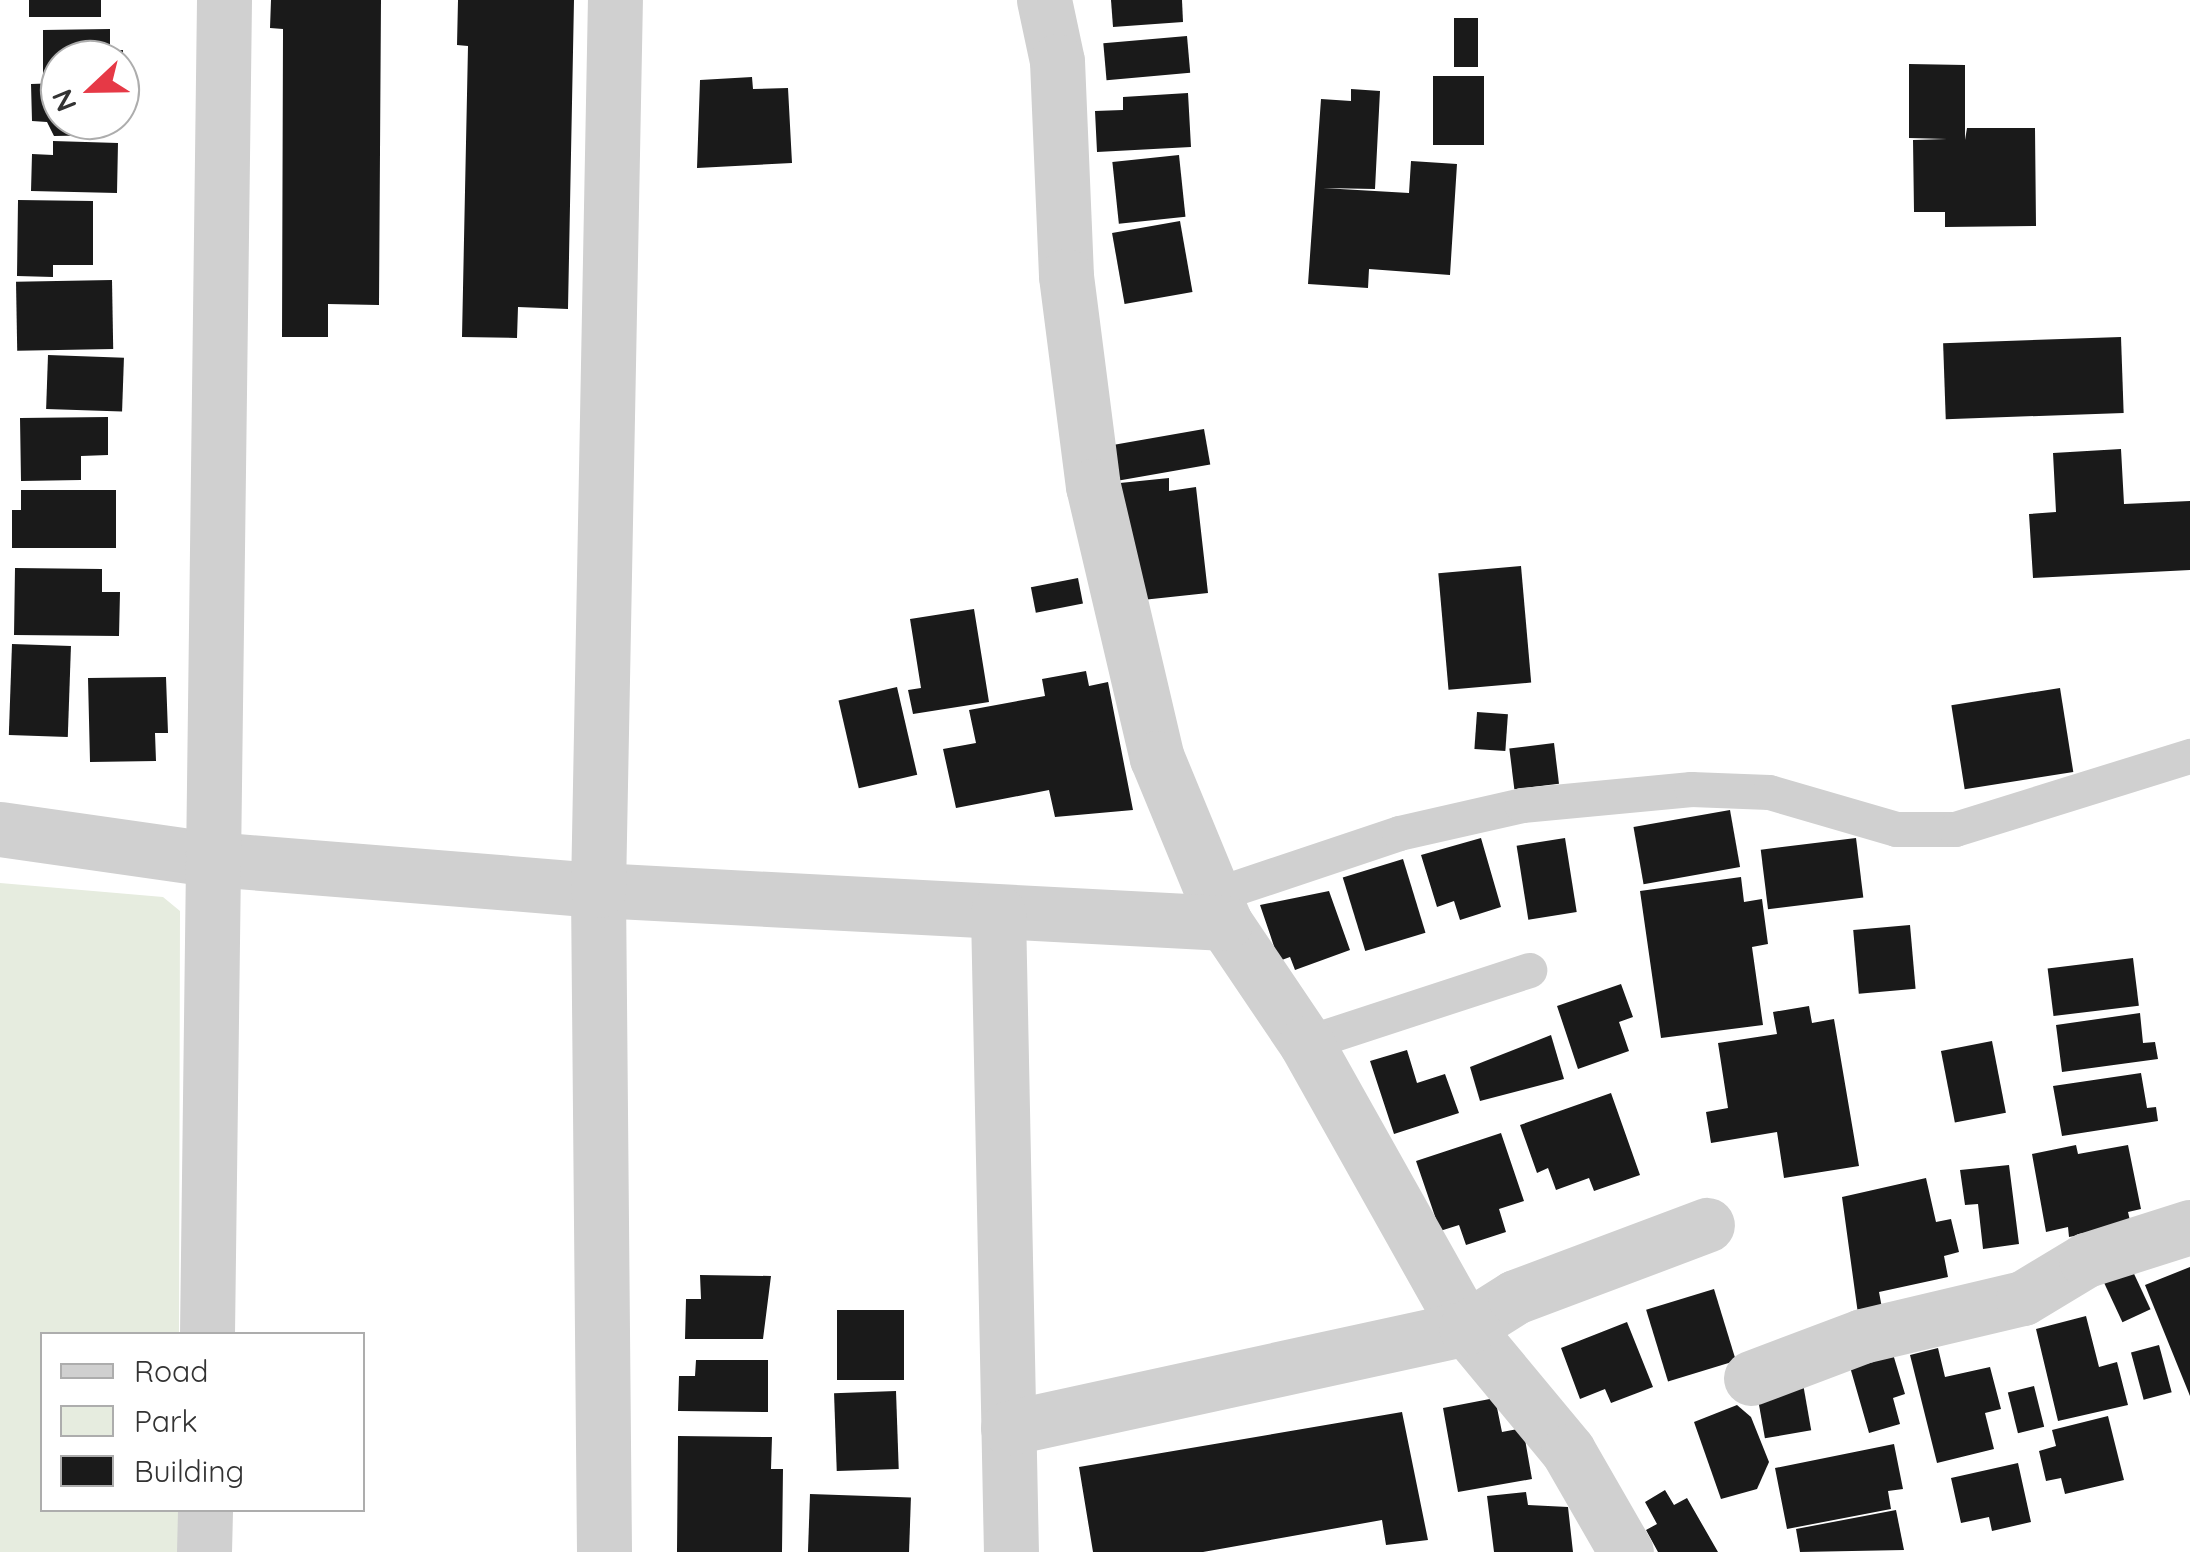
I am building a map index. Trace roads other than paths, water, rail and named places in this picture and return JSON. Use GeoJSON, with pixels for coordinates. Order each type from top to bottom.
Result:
{"type":"FeatureCollection","features":[{"type":"Feature","properties":{"kind":"street"},"geometry":{"type":"LineString","coordinates":[[207,1332],[224,0]]}},
{"type":"Feature","properties":{"kind":"street"},"geometry":{"type":"LineString","coordinates":[[604,1552],[598,890],[614,0]]}},
{"type":"Feature","properties":{"kind":"street"},"geometry":{"type":"LineString","coordinates":[[1044,0],[1057,61],[1066,276],[1093,486],[1157,758],[1220,909],[1306,1044],[1466,1328],[1568,1452],[1626,1552]]}},
{"type":"Feature","properties":{"kind":"street"},"geometry":{"type":"LineString","coordinates":[[0,829],[212,858],[598,890],[998,912],[1220,909]]}},
{"type":"Feature","properties":{"kind":"street"},"geometry":{"type":"LineString","coordinates":[[998,912],[1011,1552]]}},
{"type":"Feature","properties":{"kind":"street"},"geometry":{"type":"LineString","coordinates":[[1008,1428],[1466,1328],[1515,1297],[1707,1225]]}},
{"type":"Feature","properties":{"kind":"street"},"geometry":{"type":"LineString","coordinates":[[1751,1378],[1862,1336],[2023,1298],[2086,1260],[2190,1227]]}},
{"type":"Feature","properties":{"kind":"street"},"geometry":{"type":"LineString","coordinates":[[204,1552],[205,1512]]}},
{"type":"Feature","properties":{"kind":"lane"},"geometry":{"type":"LineString","coordinates":[[1220,909],[1399,832],[1522,805],[1692,789],[1769,792],[1896,829],[1954,829],[2190,756]]}},
{"type":"Feature","properties":{"kind":"lane"},"geometry":{"type":"LineString","coordinates":[[1306,1044],[1529,970]]}}]}
